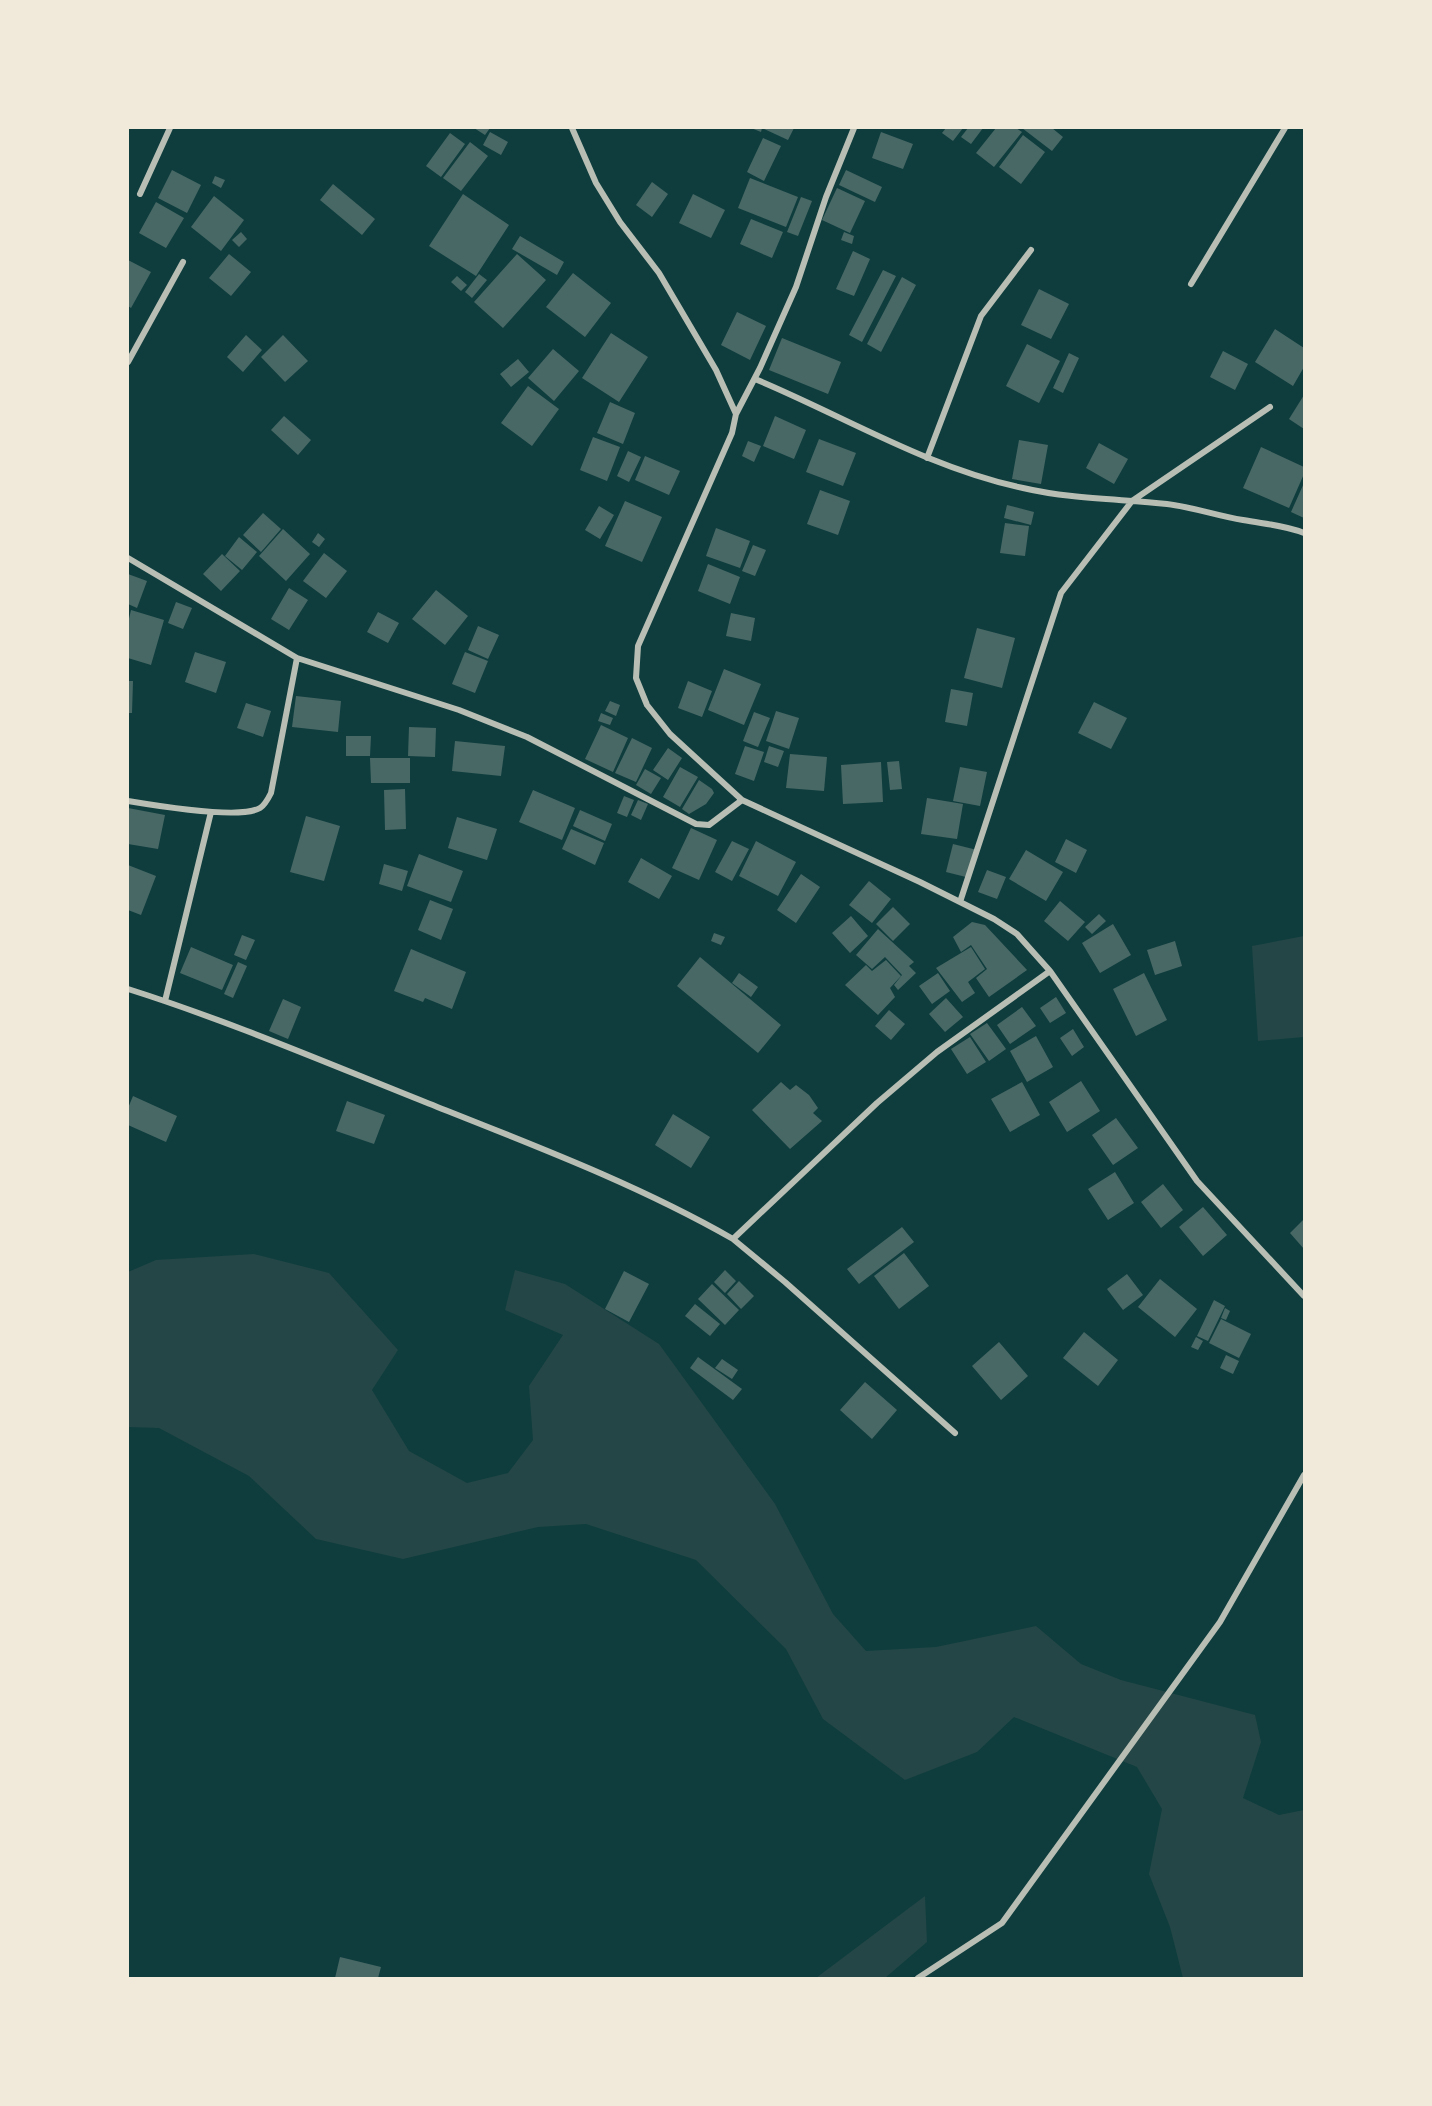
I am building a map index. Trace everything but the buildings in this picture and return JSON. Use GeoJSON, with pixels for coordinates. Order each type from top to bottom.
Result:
{"type":"FeatureCollection","features":[{"type":"Feature","properties":{"kind":"street"},"geometry":{"type":"LineString","coordinates":[[140,194],[170,128]]}},
{"type":"Feature","properties":{"kind":"street"},"geometry":{"type":"LineString","coordinates":[[572,128],[596,183],[620,222],[659,273],[716,370],[736,414]]}},
{"type":"Feature","properties":{"kind":"street"},"geometry":{"type":"LineString","coordinates":[[854,128],[826,197],[796,287],[755,379],[736,414],[732,433],[639,646],[636,678],[647,705],[670,734],[742,800],[960,902],[1017,934],[1050,971],[1170,1146],[1197,1181],[1293,1287],[1305,1296]]}},
{"type":"Feature","properties":{"kind":"street"},"geometry":{"type":"LineString","coordinates":[[1191,284],[1285,128]]}},
{"type":"Feature","properties":{"kind":"street"},"geometry":{"type":"LineString","coordinates":[[927,458],[981,316],[1031,250]]}},
{"type":"Feature","properties":{"kind":"street"},"geometry":{"type":"LineString","coordinates":[[128,362],[183,262]]}},
{"type":"Feature","properties":{"kind":"street"},"geometry":{"type":"LineString","coordinates":[[755,379],[820,406],[927,458],[979,477],[1024,489],[1170,504],[1242,520],[1286,526],[1305,533]]}},
{"type":"Feature","properties":{"kind":"street"},"geometry":{"type":"LineString","coordinates":[[960,902],[1061,593],[1132,501],[1270,407]]}},
{"type":"Feature","properties":{"kind":"street"},"geometry":{"type":"LineString","coordinates":[[128,558],[297,658],[459,710],[528,737],[696,824],[709,825],[742,800]]}},
{"type":"Feature","properties":{"kind":"street"},"geometry":{"type":"LineString","coordinates":[[128,801],[211,812],[258,810],[266,803],[271,793],[297,658]]}},
{"type":"Feature","properties":{"kind":"street"},"geometry":{"type":"LineString","coordinates":[[165,1001],[211,812]]}},
{"type":"Feature","properties":{"kind":"street"},"geometry":{"type":"LineString","coordinates":[[733,1239],[894,1088],[937,1052],[1050,971]]}},
{"type":"Feature","properties":{"kind":"street"},"geometry":{"type":"LineString","coordinates":[[128,988],[581,1164],[684,1211],[733,1239],[785,1282],[955,1433]]}},
{"type":"Feature","properties":{"kind":"street"},"geometry":{"type":"LineString","coordinates":[[918,1978],[1002,1923],[1220,1622],[1305,1475]]}},
{"type":"Feature","properties":{"kind":"shaded area"},"geometry":{"type":"Polygon","coordinates":[[[1304,936],[1304,1037],[1258,1041],[1252,946],[1304,936]]]}},
{"type":"Feature","properties":{"kind":"shaded area"},"geometry":{"type":"Polygon","coordinates":[[[254,1254],[329,1273],[398,1350],[372,1390],[409,1451],[467,1483],[508,1473],[533,1440],[529,1386],[563,1335],[505,1310],[515,1270],[565,1284],[659,1344],[775,1504],[833,1614],[866,1651],[936,1647],[1036,1626],[1081,1664],[1121,1680],[1255,1715],[1261,1742],[1243,1798],[1279,1815],[1304,1810],[1304,1978],[1183,1978],[1170,1927],[1149,1874],[1162,1809],[1137,1767],[1014,1717],[977,1752],[905,1780],[823,1719],[786,1649],[696,1560],[586,1524],[538,1527],[403,1559],[316,1539],[249,1476],[159,1428],[128,1427],[128,1272],[156,1260],[254,1254]]]}},
{"type":"Feature","properties":{"kind":"shaded area"},"geometry":{"type":"Polygon","coordinates":[[[925,1896],[927,1942],[885,1978],[816,1978],[925,1896]]]}}]}
